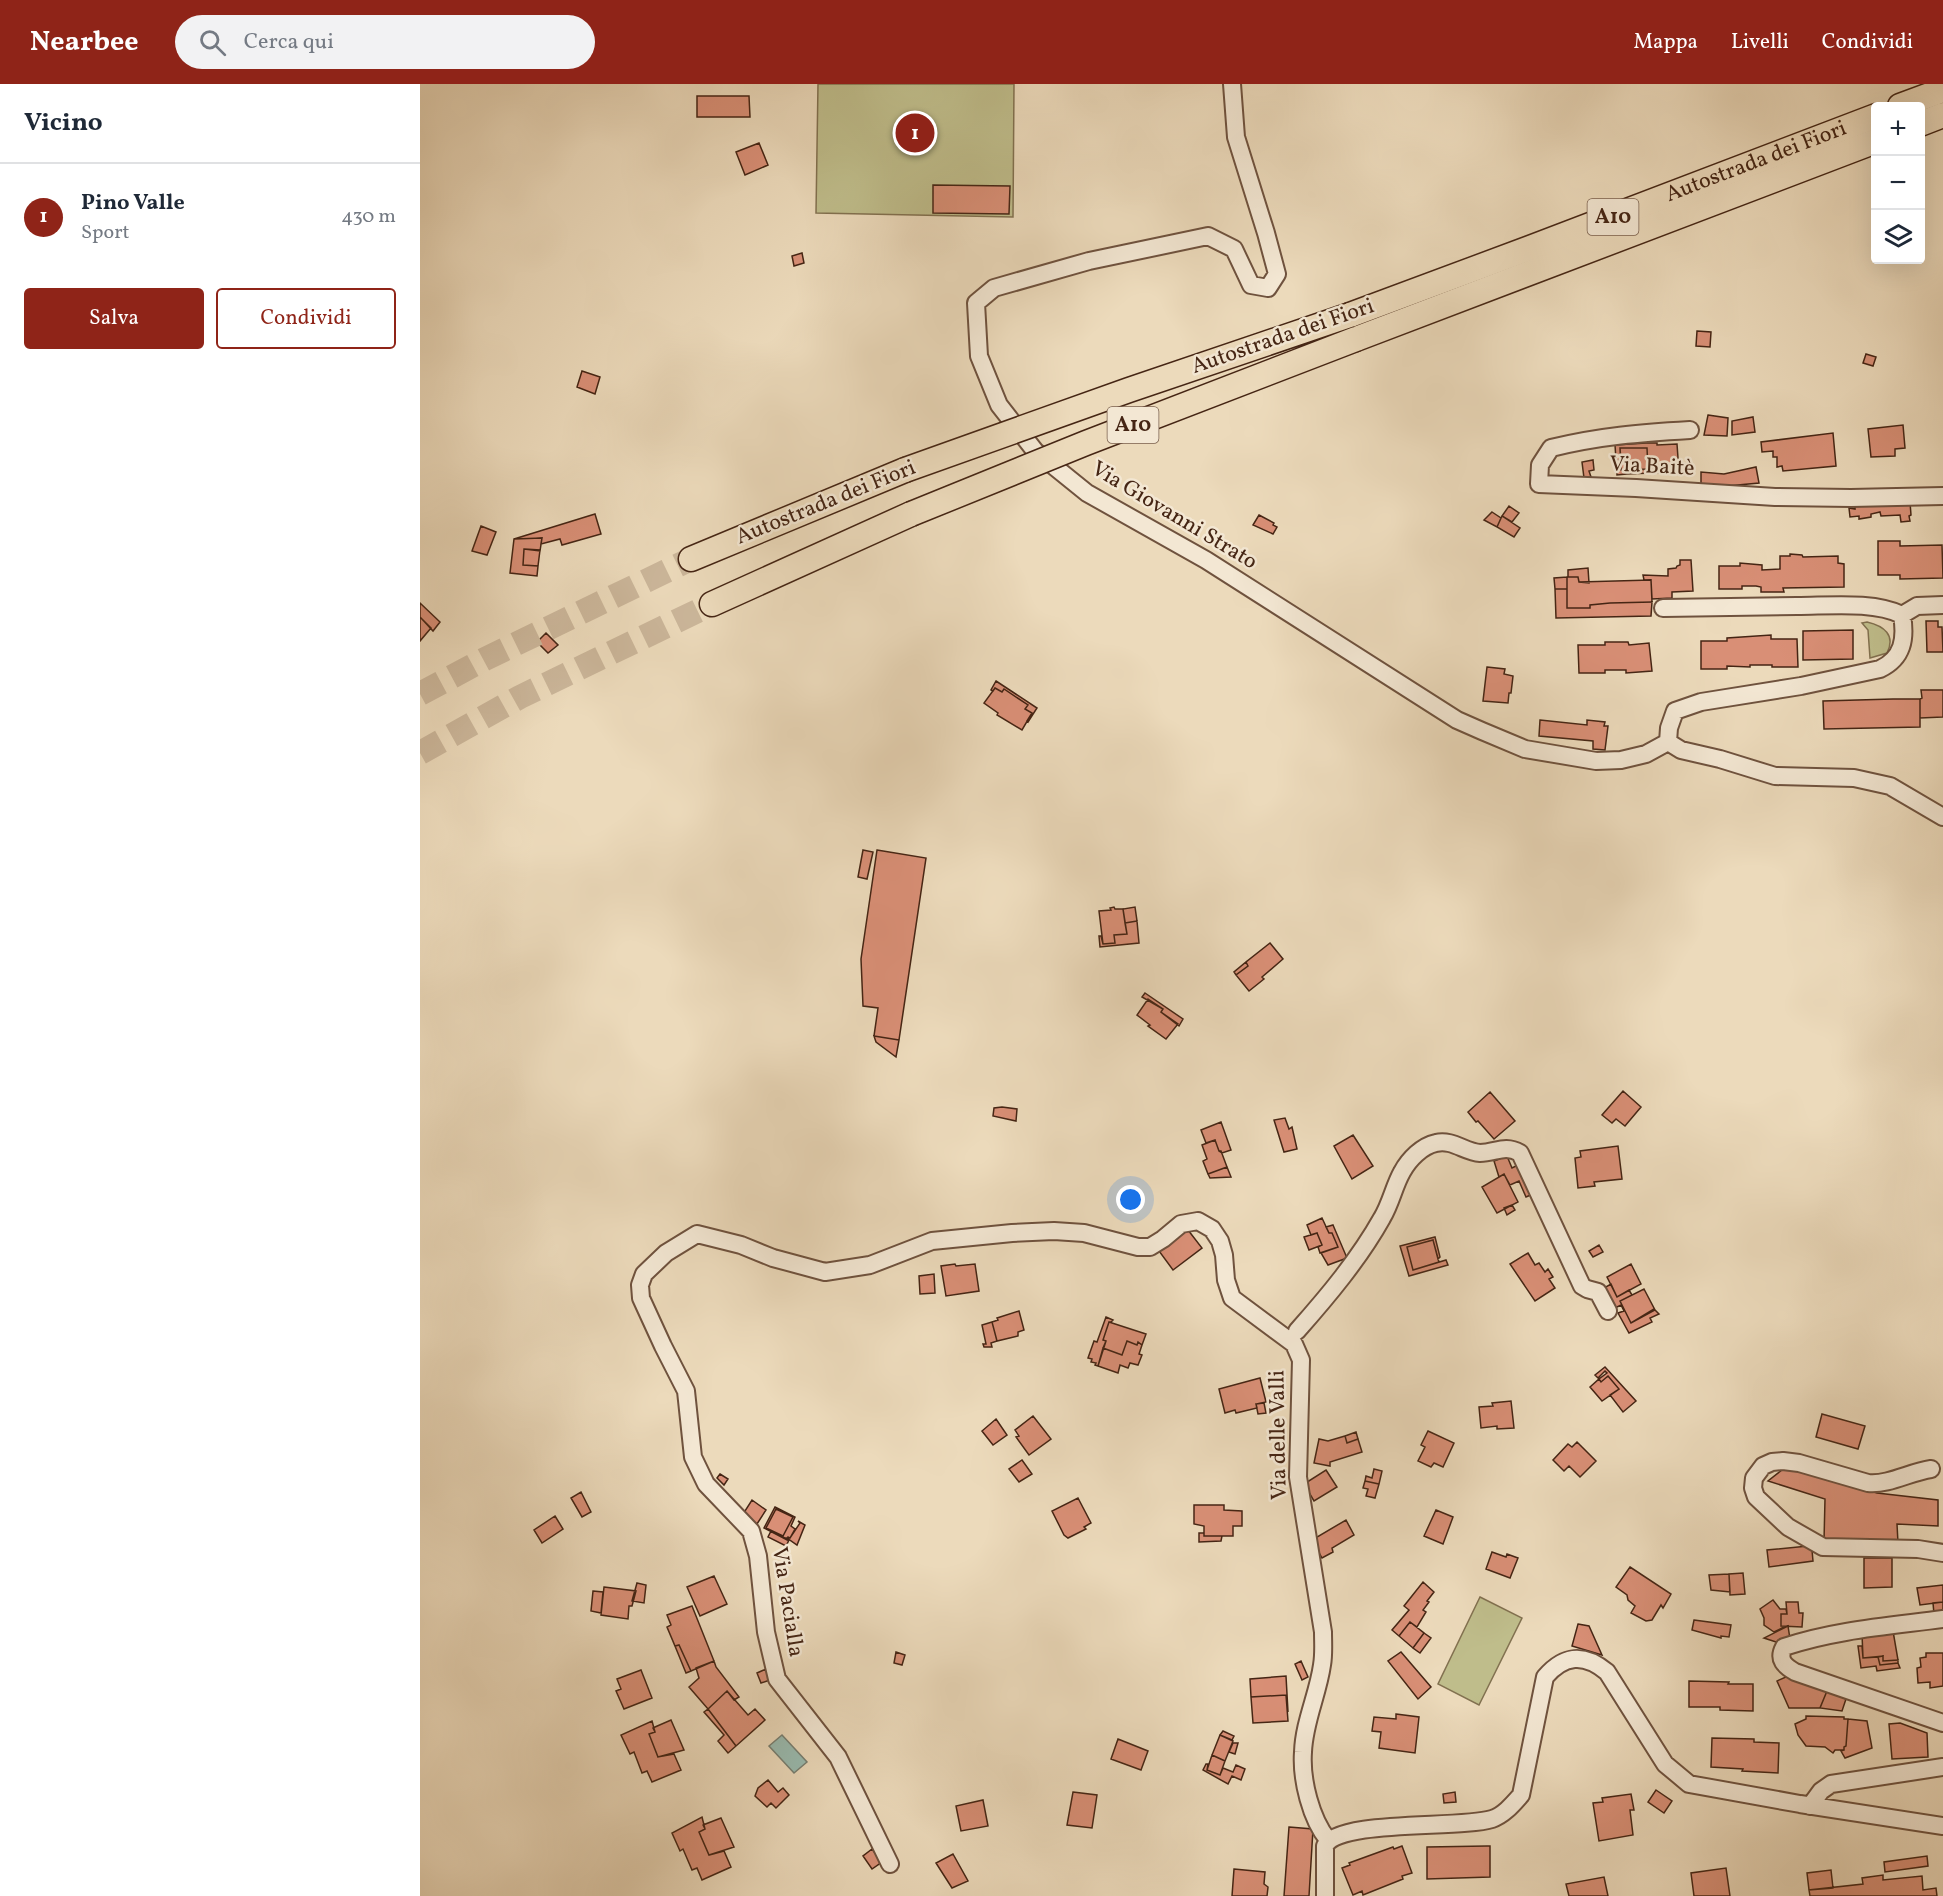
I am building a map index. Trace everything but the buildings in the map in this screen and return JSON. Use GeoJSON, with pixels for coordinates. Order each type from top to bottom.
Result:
{"type":"FeatureCollection","features":[{"type":"Feature","properties":{"kind":"highway"},"geometry":{"type":"LineString","coordinates":[[1911,102],[1943,90]]}},
{"type":"Feature","properties":{"kind":"highway"},"geometry":{"type":"LineString","coordinates":[[1925,122],[1943,115]]}},
{"type":"Feature","properties":{"kind":"highway","name":"Autostrada dei Fiori"},"geometry":{"type":"LineString","coordinates":[[691,559],[905,470],[1119,393],[1350,315],[1871,118]]}},
{"type":"Feature","properties":{"kind":"highway","name":"Autostrada dei Fiori"},"geometry":{"type":"LineString","coordinates":[[712,604],[911,514],[1086,443],[1871,143]]}},
{"type":"Feature","properties":{"kind":"street","name":"Via Giovanni Strato"},"geometry":{"type":"LineString","coordinates":[[1232,84],[1236,137],[1277,274],[1268,288],[1251,285],[1234,249],[1208,236],[1089,261],[994,288],[976,303],[978,356],[999,405],[1035,451],[1087,493],[1206,560],[1457,720],[1525,749],[1596,761],[1621,760],[1646,754],[1668,742]]}},
{"type":"Feature","properties":{"kind":"street","name":"Via Baitè"},"geometry":{"type":"LineString","coordinates":[[1690,430],[1622,434],[1551,448],[1540,465],[1539,484],[1775,497],[1943,496]]}},
{"type":"Feature","properties":{"kind":"street"},"geometry":{"type":"LineString","coordinates":[[1663,608],[1846,606],[1881,608],[1902,615],[1917,606],[1943,605]]}},
{"type":"Feature","properties":{"kind":"street"},"geometry":{"type":"LineString","coordinates":[[1902,615],[1903,645],[1899,655],[1887,666],[1801,686],[1701,702],[1675,711],[1669,728],[1668,742],[1681,750],[1775,776],[1854,778],[1890,786],[1943,817]]}},
{"type":"Feature","properties":{"kind":"street"},"geometry":{"type":"LineString","coordinates":[[1297,1331],[1323,1302],[1377,1226],[1402,1172],[1414,1157],[1426,1147],[1437,1142],[1446,1142],[1479,1153],[1507,1148],[1520,1153],[1582,1286],[1598,1292],[1608,1311]]}},
{"type":"Feature","properties":{"kind":"street","name":"Via delle Valli"},"geometry":{"type":"LineString","coordinates":[[644,1274],[666,1253],[697,1234],[741,1245],[773,1258],[825,1272],[870,1265],[932,1241],[1054,1231],[1084,1233],[1138,1247],[1150,1247],[1181,1224],[1190,1221],[1198,1221],[1212,1229],[1220,1241],[1224,1255],[1226,1280],[1232,1298],[1294,1344],[1301,1360],[1298,1477],[1323,1632],[1322,1667],[1303,1752],[1308,1799],[1322,1833],[1328,1840]]}},
{"type":"Feature","properties":{"kind":"street","name":"Via Pacialla"},"geometry":{"type":"LineString","coordinates":[[644,1274],[640,1285],[642,1298],[686,1391],[693,1457],[706,1484],[751,1531],[758,1556],[766,1632],[777,1679],[838,1757],[890,1864]]}},
{"type":"Feature","properties":{"kind":"street"},"geometry":{"type":"LineString","coordinates":[[1931,1469],[1878,1484],[1799,1463],[1772,1462],[1763,1466],[1754,1478],[1753,1488],[1756,1497],[1788,1527],[1823,1547],[1918,1549],[1943,1553]]}},
{"type":"Feature","properties":{"kind":"street"},"geometry":{"type":"LineString","coordinates":[[1943,1619],[1843,1633],[1800,1642],[1784,1647],[1781,1660],[1785,1666],[1795,1672],[1943,1723]]}},
{"type":"Feature","properties":{"kind":"street"},"geometry":{"type":"LineString","coordinates":[[1325,1896],[1325,1852],[1328,1840],[1341,1834],[1389,1826],[1470,1824],[1494,1818],[1509,1808],[1521,1795],[1545,1677],[1555,1665],[1568,1659],[1584,1659],[1596,1663],[1607,1672],[1665,1764],[1689,1784],[1810,1806],[1943,1826]]}},
{"type":"Feature","properties":{"kind":"street"},"geometry":{"type":"LineString","coordinates":[[1810,1806],[1821,1791],[1831,1784],[1943,1767]]}},
{"type":"Feature","properties":{"kind":"shaded area"},"geometry":{"type":"Polygon","coordinates":[[[818,84],[1014,84],[1013,217],[816,213],[818,84]]]}},
{"type":"Feature","properties":{"kind":"shaded area"},"geometry":{"type":"Polygon","coordinates":[[[1867,622],[1887,632],[1890,641],[1887,653],[1870,658],[1868,630],[1862,623],[1867,622]]]}},
{"type":"Feature","properties":{"kind":"shaded area"},"geometry":{"type":"Polygon","coordinates":[[[1480,1597],[1522,1618],[1479,1705],[1438,1684],[1480,1597]]]}},
{"type":"Feature","properties":{"kind":"water"},"geometry":{"type":"Polygon","coordinates":[[[782,1735],[807,1762],[794,1773],[769,1746],[782,1735]]]}},
{"type":"Feature","properties":{"kind":"tunnel"},"geometry":{"type":"LineString","coordinates":[[420,694],[485,659],[691,559]]}},
{"type":"Feature","properties":{"kind":"tunnel"},"geometry":{"type":"LineString","coordinates":[[420,753],[520,697],[712,604]]}},
{"type":"Feature","properties":{"kind":"place","name":"Pino Valle"},"geometry":{"type":"Point","coordinates":[915,133]}}]}
